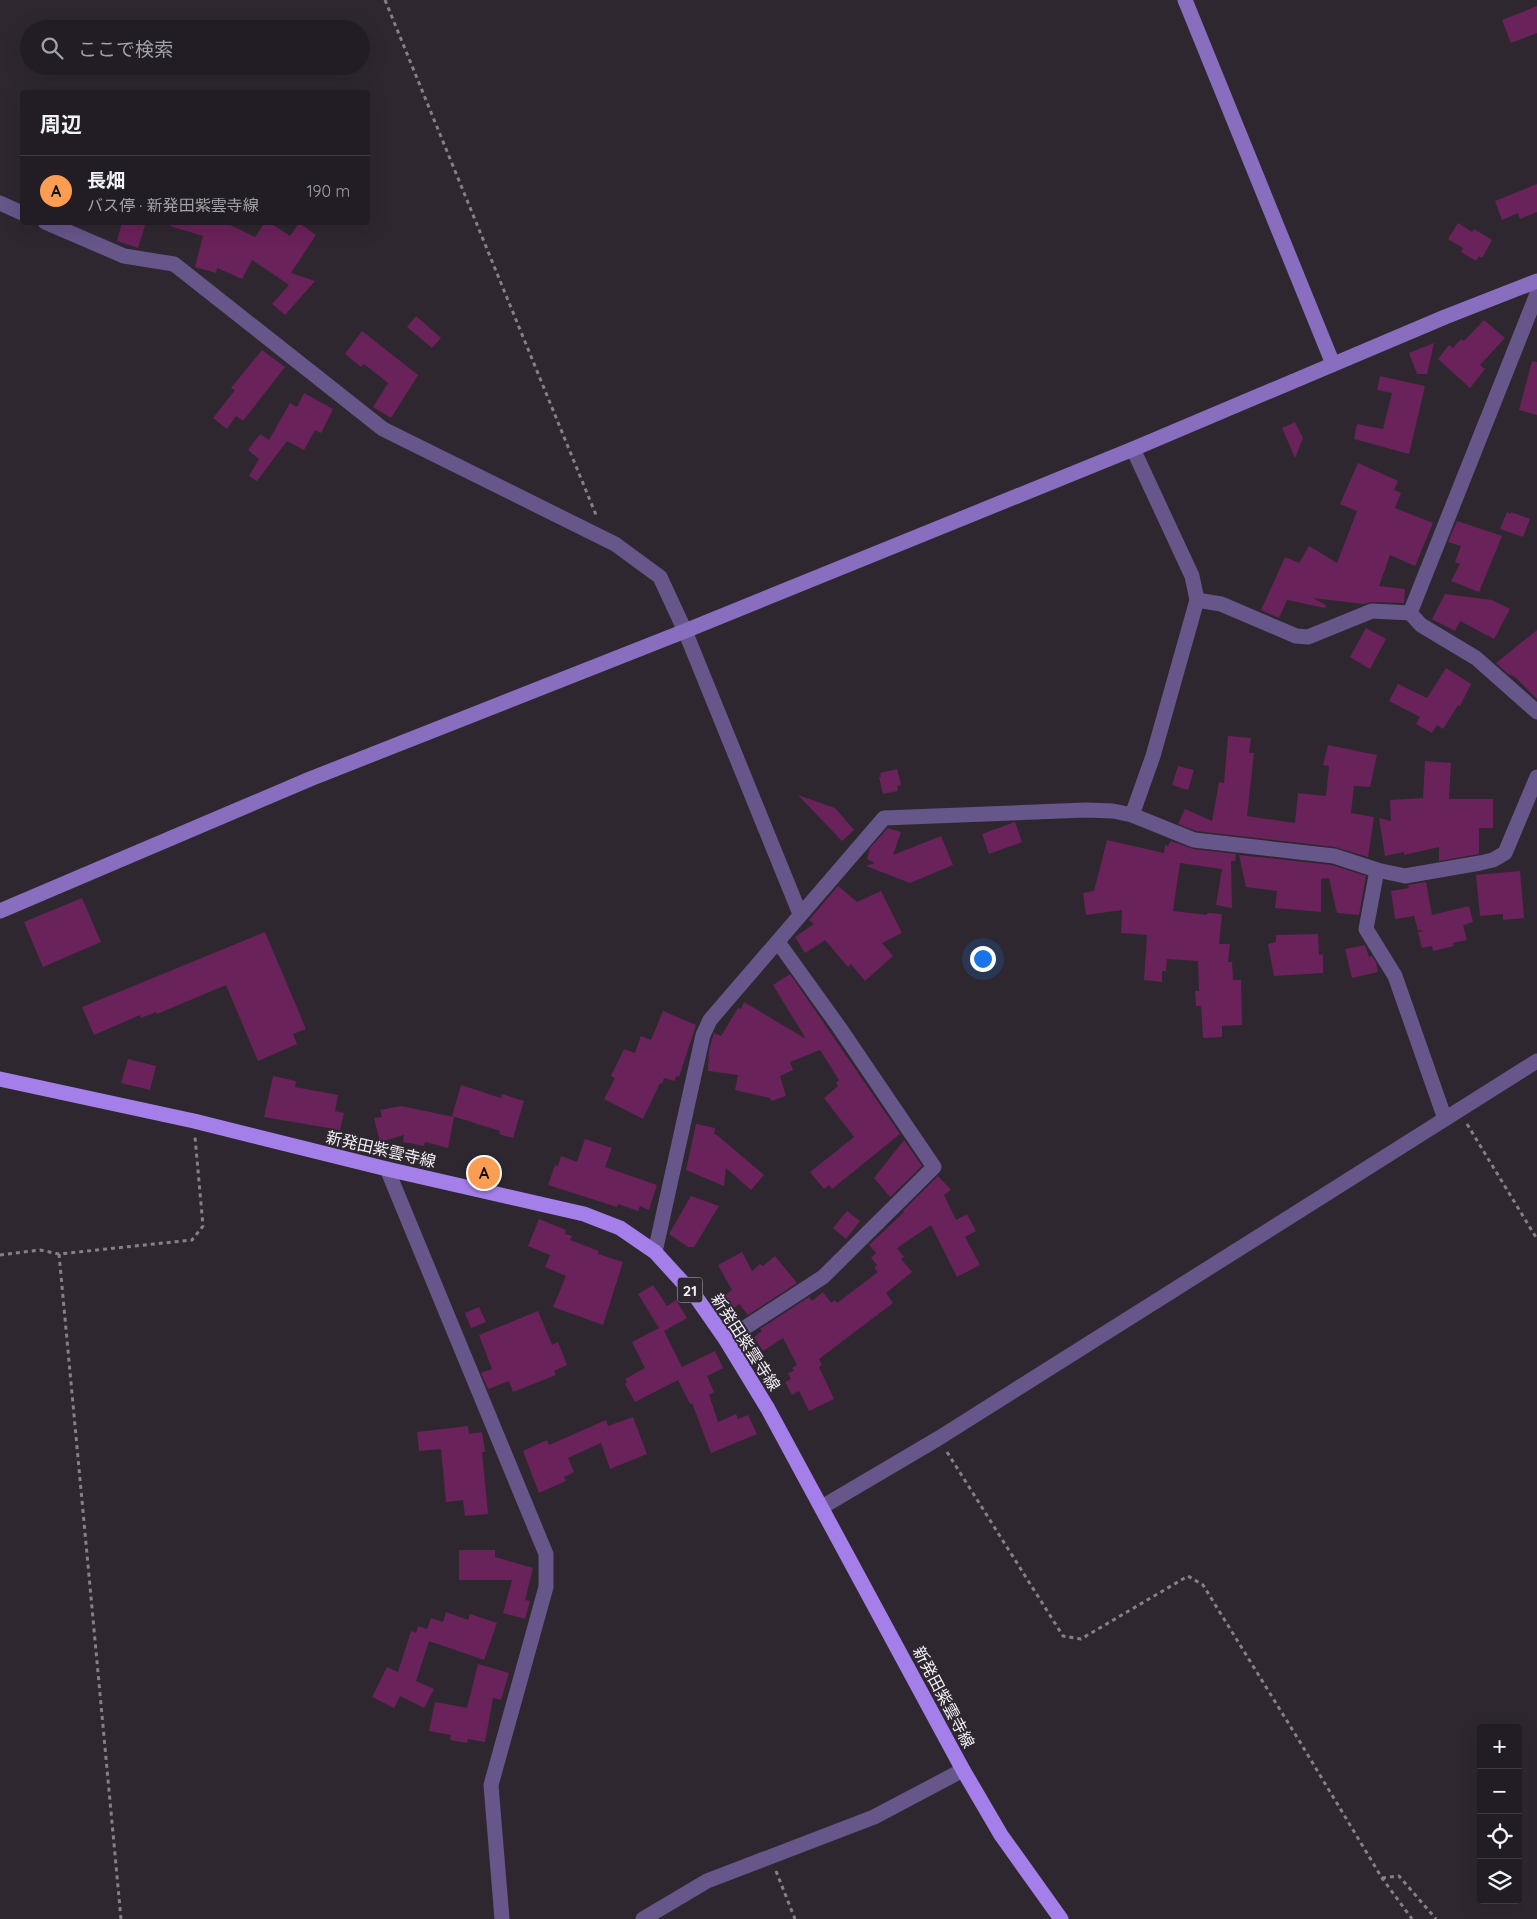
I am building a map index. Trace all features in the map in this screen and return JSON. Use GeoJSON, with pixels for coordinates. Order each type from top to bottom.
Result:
{"type":"FeatureCollection","features":[{"type":"Feature","properties":{"kind":"main road","name":"新発田紫雲寺線"},"geometry":{"type":"LineString","coordinates":[[0,1079],[194,1121],[387,1169],[584,1214],[620,1228],[655,1252],[696,1296],[726,1340],[768,1409],[1000,1835],[1061,1919]]}},
{"type":"Feature","properties":{"kind":"street"},"geometry":{"type":"LineString","coordinates":[[1185,0],[1333,364]]}},
{"type":"Feature","properties":{"kind":"street"},"geometry":{"type":"LineString","coordinates":[[0,203],[20,212]]}},
{"type":"Feature","properties":{"kind":"street"},"geometry":{"type":"LineString","coordinates":[[52,225],[124,256],[174,264],[383,429],[615,544],[660,577],[685,631],[800,914]]}},
{"type":"Feature","properties":{"kind":"street"},"geometry":{"type":"LineString","coordinates":[[0,911],[310,779],[685,631],[1133,449],[1444,317],[1537,281]]}},
{"type":"Feature","properties":{"kind":"street"},"geometry":{"type":"LineString","coordinates":[[1410,613],[1537,294]]}},
{"type":"Feature","properties":{"kind":"street"},"geometry":{"type":"LineString","coordinates":[[1132,814],[1153,756],[1197,600],[1192,576],[1133,449]]}},
{"type":"Feature","properties":{"kind":"street"},"geometry":{"type":"LineString","coordinates":[[1197,600],[1221,604],[1296,636],[1308,638],[1372,611],[1410,613],[1421,625],[1476,658],[1537,712]]}},
{"type":"Feature","properties":{"kind":"street"},"geometry":{"type":"LineString","coordinates":[[655,1252],[703,1035],[710,1020],[884,818],[1086,810],[1113,811],[1132,814],[1194,840],[1334,856],[1377,870],[1405,876],[1493,860],[1505,853],[1537,777]]}},
{"type":"Feature","properties":{"kind":"street"},"geometry":{"type":"LineString","coordinates":[[1377,870],[1366,929],[1395,976],[1444,1119]]}},
{"type":"Feature","properties":{"kind":"street"},"geometry":{"type":"LineString","coordinates":[[726,1340],[823,1277],[934,1168],[839,1027],[778,942]]}},
{"type":"Feature","properties":{"kind":"street"},"geometry":{"type":"LineString","coordinates":[[822,1507],[939,1438],[1537,1061]]}},
{"type":"Feature","properties":{"kind":"street"},"geometry":{"type":"LineString","coordinates":[[387,1169],[546,1554],[546,1588],[491,1785],[502,1919]]}},
{"type":"Feature","properties":{"kind":"street"},"geometry":{"type":"LineString","coordinates":[[643,1919],[707,1881],[874,1817],[963,1770]]}},
{"type":"Feature","properties":{"kind":"path"},"geometry":{"type":"LineString","coordinates":[[385,0],[605,540]]}},
{"type":"Feature","properties":{"kind":"path"},"geometry":{"type":"LineString","coordinates":[[1459,1111],[1537,1239]]}},
{"type":"Feature","properties":{"kind":"path"},"geometry":{"type":"LineString","coordinates":[[0,1255],[40,1250],[59,1254],[192,1240],[203,1226],[194,1121]]}},
{"type":"Feature","properties":{"kind":"path"},"geometry":{"type":"LineString","coordinates":[[59,1254],[121,1919]]}},
{"type":"Feature","properties":{"kind":"path"},"geometry":{"type":"LineString","coordinates":[[939,1438],[1063,1636],[1081,1639],[1188,1576],[1203,1585],[1382,1878],[1412,1919]]}},
{"type":"Feature","properties":{"kind":"path"},"geometry":{"type":"LineString","coordinates":[[771,1858],[795,1919]]}},
{"type":"Feature","properties":{"kind":"path"},"geometry":{"type":"LineString","coordinates":[[1382,1878],[1399,1876],[1436,1919]]}},
{"type":"Feature","properties":{"kind":"building"},"geometry":{"type":"Polygon","coordinates":[[[1537,6],[1537,33],[1511,43],[1502,20],[1537,6]]]}},
{"type":"Feature","properties":{"kind":"building"},"geometry":{"type":"Polygon","coordinates":[[[1537,184],[1537,212],[1520,219],[1518,213],[1502,220],[1495,201],[1537,184]]]}},
{"type":"Feature","properties":{"kind":"building"},"geometry":{"type":"Polygon","coordinates":[[[1458,223],[1472,232],[1474,229],[1492,240],[1482,258],[1479,256],[1476,261],[1461,252],[1463,248],[1448,239],[1458,223]]]}},
{"type":"Feature","properties":{"kind":"building"},"geometry":{"type":"Polygon","coordinates":[[[121,225],[145,225],[138,248],[117,241],[121,225]]]}},
{"type":"Feature","properties":{"kind":"building"},"geometry":{"type":"Polygon","coordinates":[[[230,225],[255,237],[263,225],[274,225],[290,236],[298,225],[302,225],[316,235],[291,273],[315,281],[285,315],[272,304],[289,285],[252,260],[242,279],[217,268],[216,273],[195,267],[203,236],[170,226],[230,225]]]}},
{"type":"Feature","properties":{"kind":"building"},"geometry":{"type":"Polygon","coordinates":[[[416,316],[441,338],[432,348],[407,327],[416,316]]]}},
{"type":"Feature","properties":{"kind":"building"},"geometry":{"type":"Polygon","coordinates":[[[1484,320],[1505,338],[1480,365],[1485,369],[1470,388],[1438,359],[1449,345],[1453,348],[1461,339],[1464,341],[1484,320]]]}},
{"type":"Feature","properties":{"kind":"building"},"geometry":{"type":"Polygon","coordinates":[[[362,331],[418,375],[391,418],[373,407],[388,383],[364,364],[361,367],[345,354],[362,331]]]}},
{"type":"Feature","properties":{"kind":"building"},"geometry":{"type":"Polygon","coordinates":[[[1434,343],[1427,374],[1417,374],[1409,353],[1434,343]]]}},
{"type":"Feature","properties":{"kind":"building"},"geometry":{"type":"Polygon","coordinates":[[[262,350],[285,367],[243,421],[236,416],[227,429],[213,418],[235,390],[231,388],[262,350]]]}},
{"type":"Feature","properties":{"kind":"building"},"geometry":{"type":"Polygon","coordinates":[[[1532,361],[1537,362],[1537,415],[1519,410],[1532,361]]]}},
{"type":"Feature","properties":{"kind":"building"},"geometry":{"type":"Polygon","coordinates":[[[1380,376],[1425,386],[1409,454],[1354,439],[1357,424],[1383,429],[1392,393],[1377,390],[1380,376]]]}},
{"type":"Feature","properties":{"kind":"building"},"geometry":{"type":"Polygon","coordinates":[[[304,393],[333,409],[321,433],[315,430],[304,450],[287,441],[257,481],[249,476],[259,459],[248,450],[260,434],[269,440],[290,403],[297,407],[304,393]]]}},
{"type":"Feature","properties":{"kind":"building"},"geometry":{"type":"Polygon","coordinates":[[[1295,422],[1303,438],[1295,458],[1282,428],[1295,422]]]}},
{"type":"Feature","properties":{"kind":"building"},"geometry":{"type":"Polygon","coordinates":[[[1358,463],[1398,481],[1394,490],[1401,493],[1395,508],[1433,523],[1415,566],[1390,555],[1379,586],[1405,589],[1404,603],[1372,602],[1363,604],[1313,598],[1326,605],[1325,608],[1287,600],[1279,618],[1261,610],[1285,557],[1299,563],[1309,546],[1337,563],[1357,511],[1340,504],[1358,463]]]}},
{"type":"Feature","properties":{"kind":"building"},"geometry":{"type":"Polygon","coordinates":[[[1507,512],[1530,519],[1523,537],[1500,529],[1507,512]]]}},
{"type":"Feature","properties":{"kind":"building"},"geometry":{"type":"Polygon","coordinates":[[[1457,521],[1502,536],[1479,592],[1451,581],[1460,564],[1455,562],[1461,546],[1448,542],[1457,521]]]}},
{"type":"Feature","properties":{"kind":"building"},"geometry":{"type":"Polygon","coordinates":[[[1445,594],[1492,600],[1510,609],[1494,639],[1460,621],[1455,631],[1432,619],[1445,594]]]}},
{"type":"Feature","properties":{"kind":"building"},"geometry":{"type":"Polygon","coordinates":[[[1366,628],[1386,639],[1370,669],[1350,657],[1366,628]]]}},
{"type":"Feature","properties":{"kind":"building"},"geometry":{"type":"Polygon","coordinates":[[[1537,630],[1537,699],[1515,677],[1507,673],[1496,663],[1537,630]]]}},
{"type":"Feature","properties":{"kind":"building"},"geometry":{"type":"Polygon","coordinates":[[[1446,668],[1471,684],[1460,706],[1458,705],[1443,729],[1437,725],[1432,733],[1416,724],[1420,717],[1389,701],[1398,684],[1427,698],[1446,668]]]}},
{"type":"Feature","properties":{"kind":"building"},"geometry":{"type":"Polygon","coordinates":[[[1228,736],[1251,738],[1249,753],[1254,753],[1247,816],[1295,823],[1298,793],[1326,796],[1329,766],[1323,765],[1328,745],[1377,755],[1370,787],[1354,786],[1351,813],[1374,817],[1368,857],[1335,847],[1196,831],[1178,824],[1185,809],[1212,821],[1219,782],[1224,783],[1228,736]]]}},
{"type":"Feature","properties":{"kind":"building"},"geometry":{"type":"Polygon","coordinates":[[[1425,761],[1451,763],[1449,799],[1493,799],[1493,828],[1479,828],[1479,854],[1439,861],[1439,847],[1404,855],[1404,852],[1385,856],[1379,818],[1391,821],[1390,800],[1423,798],[1425,761]]]}},
{"type":"Feature","properties":{"kind":"building"},"geometry":{"type":"Polygon","coordinates":[[[1178,766],[1194,770],[1188,790],[1172,785],[1178,766]]]}},
{"type":"Feature","properties":{"kind":"building"},"geometry":{"type":"Polygon","coordinates":[[[897,769],[901,785],[897,786],[898,791],[883,794],[879,777],[881,777],[880,773],[897,769]]]}},
{"type":"Feature","properties":{"kind":"building"},"geometry":{"type":"Polygon","coordinates":[[[798,795],[835,808],[854,830],[842,841],[798,795]]]}},
{"type":"Feature","properties":{"kind":"building"},"geometry":{"type":"Polygon","coordinates":[[[1015,822],[1022,842],[989,854],[982,834],[1015,822]]]}},
{"type":"Feature","properties":{"kind":"building"},"geometry":{"type":"Polygon","coordinates":[[[888,828],[901,832],[893,855],[941,836],[953,865],[910,883],[866,866],[875,863],[867,859],[870,848],[888,828]]]}},
{"type":"Feature","properties":{"kind":"building"},"geometry":{"type":"Polygon","coordinates":[[[1107,840],[1164,853],[1165,845],[1168,846],[1171,841],[1193,849],[1236,854],[1235,861],[1231,861],[1232,908],[1216,905],[1222,869],[1180,863],[1173,911],[1207,915],[1207,913],[1222,914],[1219,944],[1230,944],[1228,962],[1232,962],[1233,980],[1241,980],[1242,1025],[1222,1026],[1222,1037],[1203,1038],[1201,1006],[1196,1006],[1195,991],[1199,991],[1198,961],[1167,959],[1166,971],[1162,971],[1162,982],[1144,980],[1147,935],[1121,933],[1122,910],[1086,915],[1083,893],[1094,891],[1107,840]]]}},
{"type":"Feature","properties":{"kind":"building"},"geometry":{"type":"Polygon","coordinates":[[[1239,855],[1332,865],[1366,876],[1359,915],[1337,913],[1329,878],[1321,879],[1321,912],[1275,908],[1277,891],[1246,887],[1239,855]]]}},
{"type":"Feature","properties":{"kind":"building"},"geometry":{"type":"Polygon","coordinates":[[[1520,871],[1524,918],[1503,920],[1503,914],[1480,916],[1476,875],[1520,871]]]}},
{"type":"Feature","properties":{"kind":"building"},"geometry":{"type":"Polygon","coordinates":[[[1426,882],[1432,915],[1469,906],[1473,922],[1463,925],[1467,940],[1453,943],[1454,946],[1433,951],[1432,946],[1422,948],[1418,932],[1425,931],[1418,930],[1414,916],[1395,919],[1391,891],[1409,888],[1408,885],[1426,882]]]}},
{"type":"Feature","properties":{"kind":"building"},"geometry":{"type":"Polygon","coordinates":[[[838,886],[857,902],[881,891],[902,933],[882,943],[893,956],[865,981],[851,964],[848,967],[825,940],[805,953],[795,937],[814,924],[809,920],[838,886]]]}},
{"type":"Feature","properties":{"kind":"building"},"geometry":{"type":"Polygon","coordinates":[[[82,898],[101,942],[43,967],[24,922],[82,898]]]}},
{"type":"Feature","properties":{"kind":"building"},"geometry":{"type":"Polygon","coordinates":[[[265,932],[306,1029],[293,1034],[297,1044],[258,1061],[226,985],[157,1014],[156,1012],[141,1018],[140,1015],[94,1035],[82,1007],[265,932]]]}},
{"type":"Feature","properties":{"kind":"building"},"geometry":{"type":"Polygon","coordinates":[[[1318,934],[1319,955],[1323,954],[1323,973],[1274,976],[1268,944],[1276,942],[1276,935],[1318,934]]]}},
{"type":"Feature","properties":{"kind":"building"},"geometry":{"type":"Polygon","coordinates":[[[1365,945],[1369,957],[1372,956],[1376,962],[1378,972],[1352,978],[1345,949],[1365,945]]]}},
{"type":"Feature","properties":{"kind":"building"},"geometry":{"type":"Polygon","coordinates":[[[790,974],[900,1134],[832,1189],[829,1185],[824,1189],[810,1172],[854,1137],[824,1098],[838,1086],[836,1083],[839,1080],[820,1050],[790,1062],[793,1070],[780,1076],[786,1096],[771,1101],[770,1098],[735,1090],[738,1075],[708,1071],[709,1050],[714,1033],[721,1036],[738,1008],[741,1009],[744,1002],[806,1039],[773,985],[790,974]]]}},
{"type":"Feature","properties":{"kind":"building"},"geometry":{"type":"Polygon","coordinates":[[[663,1011],[696,1025],[679,1077],[676,1076],[675,1081],[664,1078],[643,1119],[604,1099],[615,1078],[611,1076],[624,1049],[635,1053],[641,1036],[651,1040],[663,1011]]]}},
{"type":"Feature","properties":{"kind":"building"},"geometry":{"type":"Polygon","coordinates":[[[128,1059],[156,1066],[150,1090],[121,1083],[128,1059]]]}},
{"type":"Feature","properties":{"kind":"building"},"geometry":{"type":"Polygon","coordinates":[[[273,1076],[296,1081],[295,1087],[338,1095],[335,1111],[344,1113],[340,1130],[264,1117],[273,1076]]]}},
{"type":"Feature","properties":{"kind":"building"},"geometry":{"type":"Polygon","coordinates":[[[461,1085],[501,1098],[502,1094],[524,1101],[513,1138],[499,1134],[500,1131],[452,1116],[461,1085]]]}},
{"type":"Feature","properties":{"kind":"building"},"geometry":{"type":"Polygon","coordinates":[[[401,1106],[454,1117],[448,1148],[425,1142],[424,1146],[403,1142],[404,1135],[380,1142],[374,1118],[382,1117],[380,1110],[401,1106]]]}},
{"type":"Feature","properties":{"kind":"building"},"geometry":{"type":"Polygon","coordinates":[[[696,1124],[715,1128],[714,1134],[764,1175],[751,1190],[726,1168],[724,1186],[686,1170],[696,1124]]]}},
{"type":"Feature","properties":{"kind":"building"},"geometry":{"type":"Polygon","coordinates":[[[585,1139],[612,1148],[605,1167],[657,1185],[649,1210],[640,1206],[638,1211],[618,1204],[617,1207],[548,1185],[555,1165],[558,1166],[561,1156],[577,1162],[585,1139]]]}},
{"type":"Feature","properties":{"kind":"building"},"geometry":{"type":"Polygon","coordinates":[[[904,1140],[922,1166],[890,1197],[874,1178],[904,1140]]]}},
{"type":"Feature","properties":{"kind":"building"},"geometry":{"type":"Polygon","coordinates":[[[938,1176],[951,1190],[944,1195],[956,1220],[967,1214],[976,1231],[965,1237],[980,1265],[957,1277],[931,1225],[897,1248],[904,1257],[901,1259],[912,1272],[886,1293],[893,1303],[819,1359],[822,1365],[819,1367],[834,1399],[809,1411],[799,1391],[792,1395],[785,1382],[791,1379],[788,1373],[794,1371],[792,1368],[797,1365],[783,1338],[763,1351],[754,1337],[762,1331],[760,1329],[809,1297],[812,1301],[823,1292],[831,1303],[835,1300],[837,1303],[878,1272],[874,1268],[877,1265],[871,1258],[876,1253],[869,1245],[938,1176]]]}},
{"type":"Feature","properties":{"kind":"building"},"geometry":{"type":"Polygon","coordinates":[[[691,1196],[719,1206],[694,1247],[688,1247],[669,1234],[691,1196]]]}},
{"type":"Feature","properties":{"kind":"building"},"geometry":{"type":"Polygon","coordinates":[[[847,1211],[860,1221],[846,1239],[833,1228],[847,1211]]]}},
{"type":"Feature","properties":{"kind":"building"},"geometry":{"type":"Polygon","coordinates":[[[539,1219],[566,1230],[565,1234],[572,1236],[570,1240],[599,1251],[598,1254],[623,1262],[603,1325],[553,1307],[566,1276],[545,1267],[550,1255],[528,1246],[539,1219]]]}},
{"type":"Feature","properties":{"kind":"building"},"geometry":{"type":"Polygon","coordinates":[[[742,1252],[752,1271],[760,1264],[763,1266],[775,1256],[797,1283],[748,1315],[739,1304],[733,1309],[723,1297],[732,1290],[718,1265],[742,1252]]]}},
{"type":"Feature","properties":{"kind":"building"},"geometry":{"type":"Polygon","coordinates":[[[653,1285],[667,1306],[676,1300],[687,1318],[664,1331],[682,1367],[715,1351],[723,1368],[707,1376],[714,1392],[709,1395],[718,1422],[736,1414],[738,1419],[748,1415],[757,1434],[711,1453],[692,1403],[690,1404],[678,1380],[635,1402],[625,1384],[627,1382],[625,1379],[645,1368],[632,1342],[659,1328],[638,1294],[653,1285]]]}},
{"type":"Feature","properties":{"kind":"building"},"geometry":{"type":"Polygon","coordinates":[[[479,1307],[486,1322],[471,1328],[465,1313],[479,1307]]]}},
{"type":"Feature","properties":{"kind":"building"},"geometry":{"type":"Polygon","coordinates":[[[538,1311],[552,1345],[558,1342],[567,1365],[554,1371],[556,1375],[513,1392],[509,1381],[488,1389],[481,1373],[492,1369],[479,1335],[538,1311]]]}},
{"type":"Feature","properties":{"kind":"building"},"geometry":{"type":"Polygon","coordinates":[[[633,1417],[647,1454],[610,1469],[601,1443],[568,1458],[574,1472],[564,1477],[566,1481],[539,1493],[523,1451],[547,1440],[549,1445],[606,1420],[608,1426],[633,1417]]]}},
{"type":"Feature","properties":{"kind":"building"},"geometry":{"type":"Polygon","coordinates":[[[468,1426],[469,1434],[482,1432],[485,1452],[482,1452],[488,1514],[465,1516],[463,1500],[446,1502],[441,1449],[419,1451],[417,1432],[468,1426]]]}},
{"type":"Feature","properties":{"kind":"building"},"geometry":{"type":"Polygon","coordinates":[[[459,1550],[495,1550],[495,1557],[533,1568],[525,1600],[530,1601],[525,1619],[503,1613],[512,1580],[459,1580],[459,1550]]]}},
{"type":"Feature","properties":{"kind":"building"},"geometry":{"type":"Polygon","coordinates":[[[446,1612],[468,1620],[470,1614],[497,1623],[484,1660],[429,1641],[416,1681],[434,1689],[424,1708],[400,1696],[394,1708],[372,1697],[387,1667],[398,1672],[411,1631],[416,1633],[418,1626],[427,1629],[431,1618],[443,1622],[446,1612]]]}},
{"type":"Feature","properties":{"kind":"building"},"geometry":{"type":"Polygon","coordinates":[[[478,1664],[509,1673],[501,1700],[493,1698],[485,1742],[468,1739],[467,1743],[450,1740],[451,1735],[429,1731],[435,1702],[467,1708],[478,1664]]]}},
{"type":"Feature","properties":{"kind":"place","name":"長畑"},"geometry":{"type":"Point","coordinates":[484,1173]}}]}
